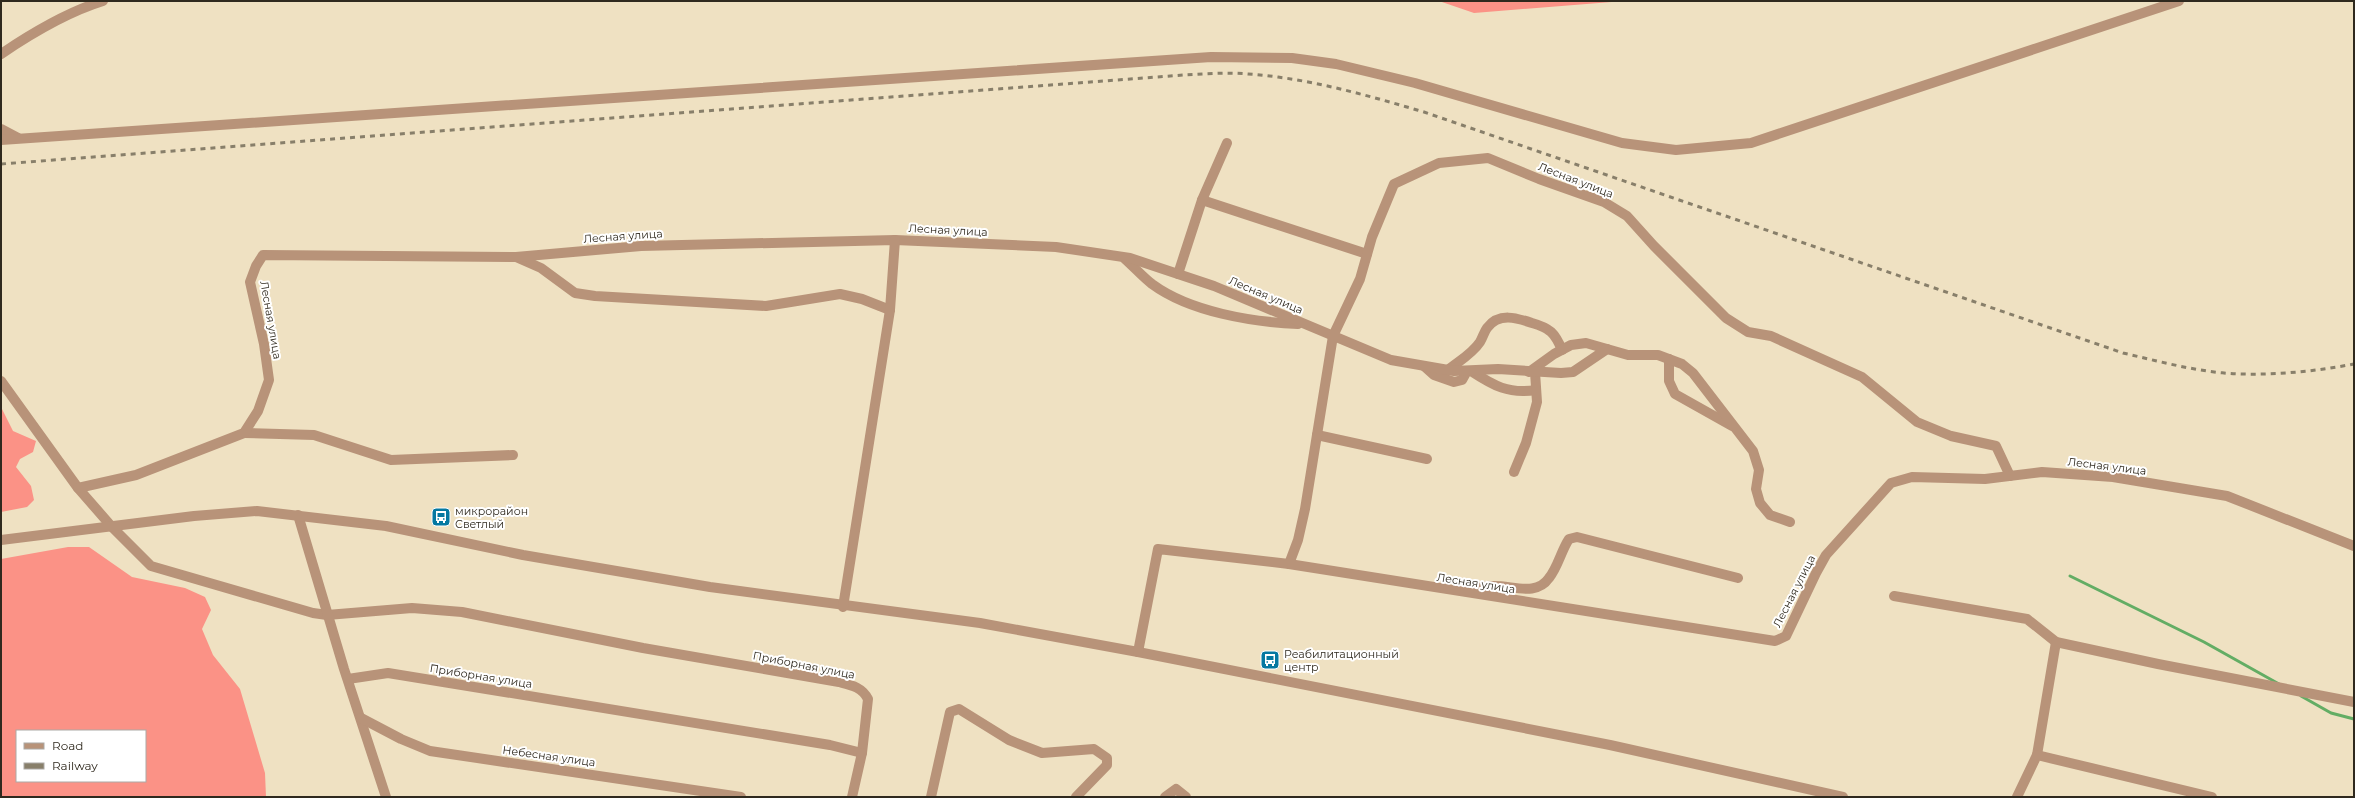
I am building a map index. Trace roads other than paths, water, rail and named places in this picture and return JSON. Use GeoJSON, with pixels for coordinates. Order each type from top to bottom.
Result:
{"type":"FeatureCollection","features":[{"type":"Feature","properties":{"kind":"street"},"geometry":{"type":"LineString","coordinates":[[1,54],[24,38],[85,6],[103,1]]}},
{"type":"Feature","properties":{"kind":"street"},"geometry":{"type":"LineString","coordinates":[[1,140],[1211,56],[1292,58],[1336,64],[1414,84],[1622,143],[1676,150],[1751,143],[2179,1]]}},
{"type":"Feature","properties":{"kind":"street"},"geometry":{"type":"LineString","coordinates":[[1,129],[18,138]]}},
{"type":"Feature","properties":{"kind":"street"},"geometry":{"type":"LineString","coordinates":[[1178,274],[1202,200],[1227,143]]}},
{"type":"Feature","properties":{"kind":"street","name":"Лесная улица"},"geometry":{"type":"LineString","coordinates":[[1333,336],[1360,279],[1367,254],[1394,184],[1439,163],[1488,158],[1604,202],[1627,216],[1654,246],[1726,318],[1748,332],[1771,336],[1862,377],[1918,422],[1951,436],[1996,446],[2010,476]]}},
{"type":"Feature","properties":{"kind":"street"},"geometry":{"type":"LineString","coordinates":[[1202,200],[1367,254]]}},
{"type":"Feature","properties":{"kind":"street"},"geometry":{"type":"LineString","coordinates":[[843,607],[890,310],[895,240]]}},
{"type":"Feature","properties":{"kind":"street","name":"Лесная улица"},"geometry":{"type":"LineString","coordinates":[[244,433],[258,411],[269,380],[264,344],[250,282],[256,266],[263,255],[516,257],[641,246],[895,240],[1056,247],[1124,257],[1214,286],[1390,360],[1448,370],[1469,371],[1498,369],[1532,372],[1573,372],[1607,348]]}},
{"type":"Feature","properties":{"kind":"street"},"geometry":{"type":"LineString","coordinates":[[516,257],[541,268],[575,293],[595,296],[766,306],[840,294],[862,299],[890,310]]}},
{"type":"Feature","properties":{"kind":"street"},"geometry":{"type":"LineString","coordinates":[[1124,257],[1152,284],[1194,305],[1268,323],[1306,325]]}},
{"type":"Feature","properties":{"kind":"street"},"geometry":{"type":"LineString","coordinates":[[1448,370],[1468,356],[1480,342],[1487,328],[1497,319],[1512,317],[1548,328],[1556,334],[1562,350]]}},
{"type":"Feature","properties":{"kind":"street"},"geometry":{"type":"LineString","coordinates":[[1289,564],[1298,540],[1333,336]]}},
{"type":"Feature","properties":{"kind":"street"},"geometry":{"type":"LineString","coordinates":[[1514,472],[1526,443],[1537,402],[1532,372],[1571,345],[1586,344],[1607,348],[1628,355],[1658,354],[1682,364],[1693,373],[1753,451],[1759,470],[1756,489],[1760,503],[1770,515],[1790,522]]}},
{"type":"Feature","properties":{"kind":"street"},"geometry":{"type":"LineString","coordinates":[[1669,359],[1669,381],[1675,394],[1734,427]]}},
{"type":"Feature","properties":{"kind":"street"},"geometry":{"type":"LineString","coordinates":[[1424,366],[1434,375],[1445,381],[1454,382],[1462,380],[1469,371],[1506,390],[1520,392],[1536,390]]}},
{"type":"Feature","properties":{"kind":"street","name":"Приборная улица"},"geometry":{"type":"LineString","coordinates":[[1,381],[78,488],[112,528],[151,566],[313,613],[327,615],[412,608],[462,612],[643,648],[839,682],[857,687],[865,692],[868,699],[862,753],[830,745],[388,672],[348,679]]}},
{"type":"Feature","properties":{"kind":"street"},"geometry":{"type":"LineString","coordinates":[[78,488],[136,474],[244,433],[314,435],[390,460],[513,455]]}},
{"type":"Feature","properties":{"kind":"street"},"geometry":{"type":"LineString","coordinates":[[1317,435],[1427,459]]}},
{"type":"Feature","properties":{"kind":"street","name":"Лесная улица"},"geometry":{"type":"LineString","coordinates":[[1138,652],[1158,549],[1289,564],[1775,641],[1786,636],[1826,555],[1891,483],[1912,476],[1985,479],[2042,472],[2113,477],[2227,496],[2354,546]]}},
{"type":"Feature","properties":{"kind":"street"},"geometry":{"type":"LineString","coordinates":[[1,540],[112,528],[194,516],[257,511],[386,526],[530,556],[710,588],[843,607],[980,623],[1138,652],[1610,745],[1843,797]]}},
{"type":"Feature","properties":{"kind":"street"},"geometry":{"type":"LineString","coordinates":[[298,515],[327,615],[386,797]]}},
{"type":"Feature","properties":{"kind":"street"},"geometry":{"type":"LineString","coordinates":[[1459,592],[1490,586],[1532,590],[1542,587],[1550,577],[1569,539],[1577,537],[1738,578]]}},
{"type":"Feature","properties":{"kind":"street"},"geometry":{"type":"LineString","coordinates":[[1894,596],[2027,619],[2056,642],[2158,664],[2354,702]]}},
{"type":"Feature","properties":{"kind":"street"},"geometry":{"type":"LineString","coordinates":[[2017,797],[2037,754],[2056,642]]}},
{"type":"Feature","properties":{"kind":"street"},"geometry":{"type":"LineString","coordinates":[[931,797],[950,712],[959,709],[1010,740],[1042,753],[1094,749],[1107,758],[1107,765],[1076,797]]}},
{"type":"Feature","properties":{"kind":"street","name":"Небесная улица"},"geometry":{"type":"LineString","coordinates":[[361,718],[401,739],[430,751],[741,797]]}},
{"type":"Feature","properties":{"kind":"street"},"geometry":{"type":"LineString","coordinates":[[852,797],[862,753]]}},
{"type":"Feature","properties":{"kind":"street"},"geometry":{"type":"LineString","coordinates":[[2037,754],[2212,797]]}},
{"type":"Feature","properties":{"kind":"street"},"geometry":{"type":"LineString","coordinates":[[1165,797],[1176,789],[1186,797]]}},
{"type":"Feature","properties":{"kind":"waterway"},"geometry":{"type":"LineString","coordinates":[[2070,576],[2204,642],[2279,684]]}},
{"type":"Feature","properties":{"kind":"waterway"},"geometry":{"type":"LineString","coordinates":[[2301,696],[2331,713],[2354,719]]}},
{"type":"Feature","properties":{"kind":"railway"},"geometry":{"type":"LineString","coordinates":[[1,164],[1183,75],[1223,73],[1248,74],[1315,83],[1424,112],[2123,353],[2211,372],[2241,374],[2298,372],[2354,364]]}},
{"type":"Feature","properties":{"kind":"place","name":"микрорайон Светлый"},"geometry":{"type":"Point","coordinates":[441,517]}},
{"type":"Feature","properties":{"kind":"place","name":"Реабилитационный центр"},"geometry":{"type":"Point","coordinates":[1270,660]}}]}
